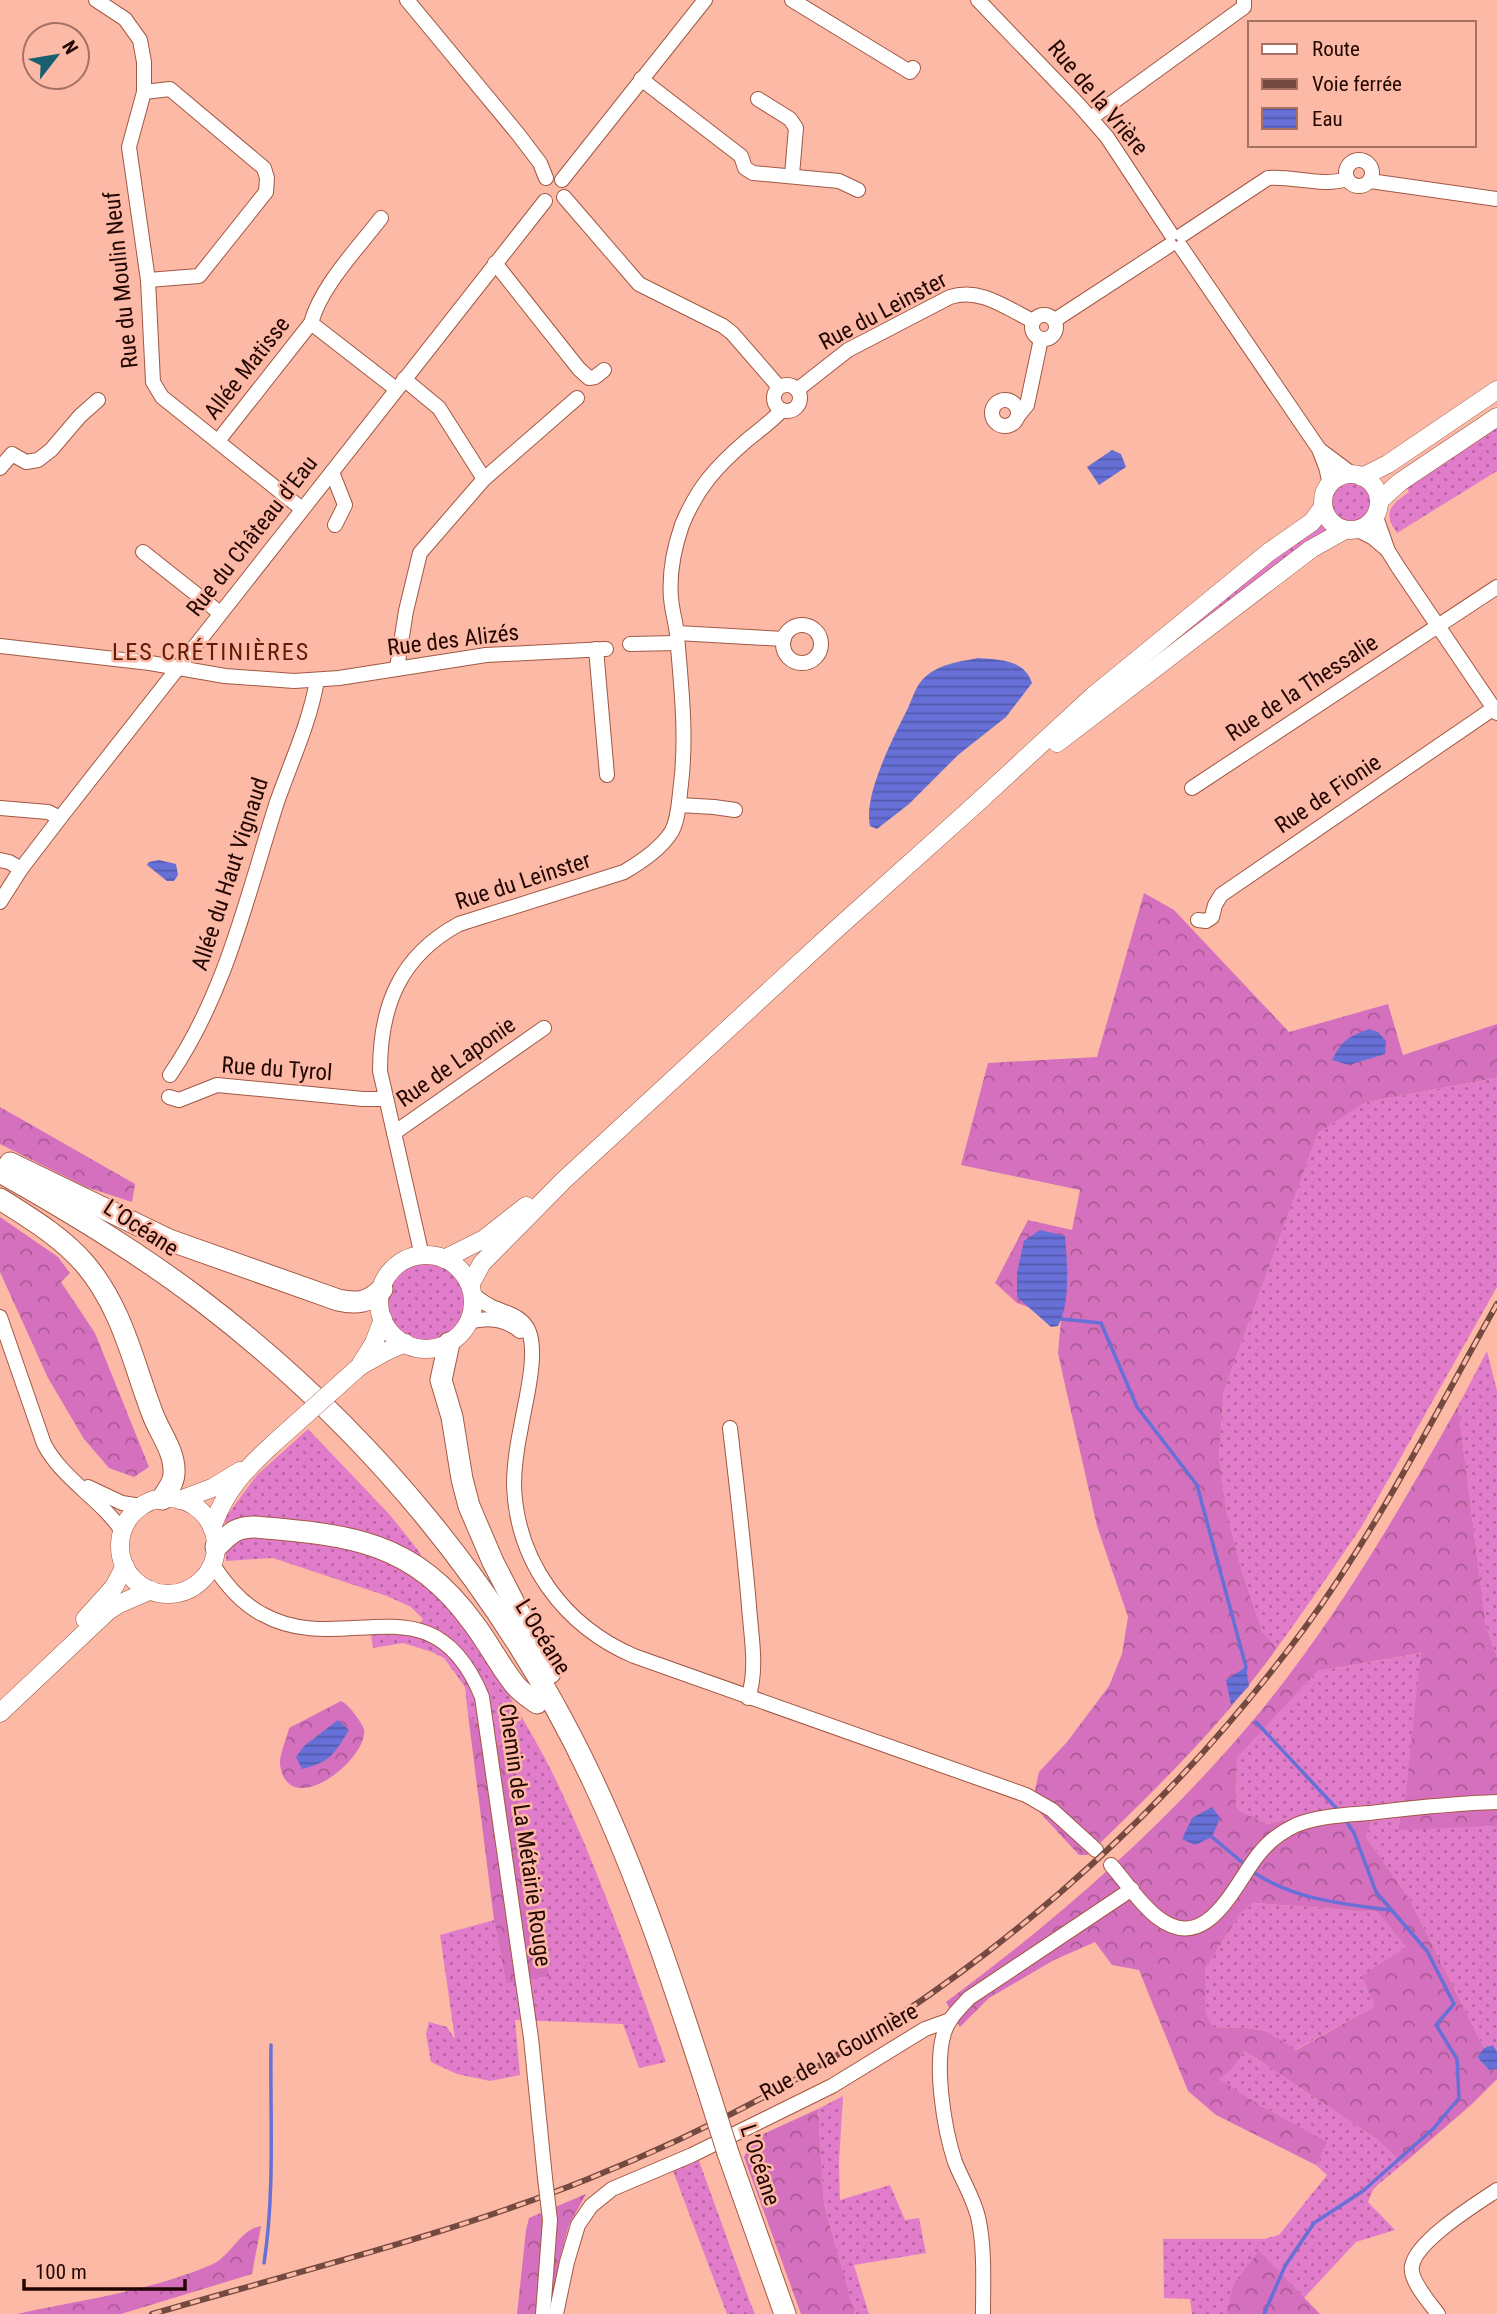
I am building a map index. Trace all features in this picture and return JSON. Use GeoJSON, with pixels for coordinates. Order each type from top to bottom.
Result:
{"type":"FeatureCollection","features":[{"type":"Feature","properties":{"kind":"highway"},"geometry":{"type":"LineString","coordinates":[[0,1158],[169,1240],[338,1300],[355,1303],[365,1301],[382,1289]]}},
{"type":"Feature","properties":{"kind":"highway","name":"L’Océane"},"geometry":{"type":"LineString","coordinates":[[0,1172],[92,1226],[177,1283],[265,1352],[334,1415],[414,1502],[472,1577],[528,1661],[593,1781],[651,1920],[701,2093],[770,2314]]}},
{"type":"Feature","properties":{"kind":"highway","name":"L’Océane"},"geometry":{"type":"LineString","coordinates":[[0,1188],[94,1244],[191,1311],[263,1369],[330,1430],[435,1550],[481,1614],[537,1703],[584,1795],[621,1880],[701,2093]]}},
{"type":"Feature","properties":{"kind":"highway"},"geometry":{"type":"LineString","coordinates":[[0,1199],[73,1252],[96,1278],[115,1309],[152,1412],[172,1457],[174,1469],[171,1499]]}},
{"type":"Feature","properties":{"kind":"highway"},"geometry":{"type":"LineString","coordinates":[[449,1343],[441,1380],[452,1417],[469,1506],[493,1562],[591,1756],[593,1781]]}},
{"type":"Feature","properties":{"kind":"highway"},"geometry":{"type":"LineString","coordinates":[[214,1547],[242,1527],[255,1527],[348,1537],[391,1551],[440,1584],[474,1623],[517,1688],[537,1703]]}},
{"type":"Feature","properties":{"kind":"highway","name":"L’Océane"},"geometry":{"type":"LineString","coordinates":[[722,2156],[785,2314]]}},
{"type":"Feature","properties":{"kind":"main road"},"geometry":{"type":"LineString","coordinates":[[471,1290],[482,1264],[564,1180],[1093,696],[1269,552],[1312,522],[1323,507],[1325,491],[1330,484],[1343,475],[1357,475],[1388,464],[1497,390]]}},
{"type":"Feature","properties":{"kind":"main road"},"geometry":{"type":"LineString","coordinates":[[976,804],[1311,549],[1371,523],[1378,509],[1398,484],[1497,417]]}},
{"type":"Feature","properties":{"kind":"main road"},"geometry":{"type":"LineString","coordinates":[[1357,475],[1375,488],[1378,509]]}},
{"type":"Feature","properties":{"kind":"main road"},"geometry":{"type":"LineString","coordinates":[[1323,507],[1328,519],[1338,528],[1352,530]]}},
{"type":"Feature","properties":{"kind":"main road"},"geometry":{"type":"LineString","coordinates":[[444,1259],[484,1239],[564,1180]]}},
{"type":"Feature","properties":{"kind":"main road"},"geometry":{"type":"LineString","coordinates":[[422,1256],[444,1259],[456,1266],[471,1290],[473,1307],[468,1322],[462,1332],[449,1343],[431,1349],[413,1347],[392,1333],[383,1319],[380,1304],[382,1289],[388,1275],[400,1264],[422,1256]]}},
{"type":"Feature","properties":{"kind":"main road"},"geometry":{"type":"LineString","coordinates":[[359,1367],[374,1343],[383,1319]]}},
{"type":"Feature","properties":{"kind":"main road"},"geometry":{"type":"LineString","coordinates":[[251,1465],[212,1488],[141,1506],[129,1518],[122,1531],[121,1554],[125,1566],[138,1583],[151,1590],[170,1594],[186,1590],[200,1582],[214,1547],[226,1495],[251,1465],[359,1367],[387,1350],[405,1343]]}},
{"type":"Feature","properties":{"kind":"main road"},"geometry":{"type":"LineString","coordinates":[[171,1499],[200,1510],[214,1547]]}},
{"type":"Feature","properties":{"kind":"main road"},"geometry":{"type":"LineString","coordinates":[[0,1697],[95,1609],[114,1587],[125,1566]]}},
{"type":"Feature","properties":{"kind":"main road"},"geometry":{"type":"LineString","coordinates":[[0,1713],[108,1611],[151,1590]]}},
{"type":"Feature","properties":{"kind":"street","name":"Rue du Moulin Neuf"},"geometry":{"type":"LineString","coordinates":[[96,0],[125,19],[140,40],[144,62],[144,92],[130,147],[148,280],[153,382],[156,390],[302,509]]}},
{"type":"Feature","properties":{"kind":"street"},"geometry":{"type":"LineString","coordinates":[[407,0],[518,134],[540,163],[546,178]]}},
{"type":"Feature","properties":{"kind":"street"},"geometry":{"type":"LineString","coordinates":[[562,180],[705,0]]}},
{"type":"Feature","properties":{"kind":"street"},"geometry":{"type":"LineString","coordinates":[[792,0],[909,72],[913,68]]}},
{"type":"Feature","properties":{"kind":"street","name":"Rue de la Vrière"},"geometry":{"type":"LineString","coordinates":[[978,0],[1107,137],[1319,449],[1330,484]]}},
{"type":"Feature","properties":{"kind":"street"},"geometry":{"type":"LineString","coordinates":[[1091,118],[1244,8],[1244,0]]}},
{"type":"Feature","properties":{"kind":"street"},"geometry":{"type":"LineString","coordinates":[[641,79],[741,156],[745,168],[753,173],[839,181],[858,190]]}},
{"type":"Feature","properties":{"kind":"street"},"geometry":{"type":"LineString","coordinates":[[144,92],[170,89],[264,168],[267,178],[266,192],[199,276],[148,280]]}},
{"type":"Feature","properties":{"kind":"street"},"geometry":{"type":"LineString","coordinates":[[758,99],[790,119],[796,128],[792,175]]}},
{"type":"Feature","properties":{"kind":"street"},"geometry":{"type":"LineString","coordinates":[[1055,320],[1268,178],[1283,177],[1333,183],[1347,179],[1358,186],[1370,181],[1373,173],[1370,165],[1360,160],[1354,161],[1348,167],[1347,179]]}},
{"type":"Feature","properties":{"kind":"street"},"geometry":{"type":"LineString","coordinates":[[546,178],[562,180],[566,190],[564,197],[557,203],[545,201],[540,193],[539,189],[546,178]]}},
{"type":"Feature","properties":{"kind":"street"},"geometry":{"type":"LineString","coordinates":[[1370,181],[1497,199]]}},
{"type":"Feature","properties":{"kind":"street"},"geometry":{"type":"LineString","coordinates":[[564,197],[639,284],[723,326],[779,387]]}},
{"type":"Feature","properties":{"kind":"street","name":"Rue du Château d'Eau"},"geometry":{"type":"LineString","coordinates":[[0,902],[21,869],[177,667],[545,201]]}},
{"type":"Feature","properties":{"kind":"street","name":"Allée Matisse"},"geometry":{"type":"LineString","coordinates":[[218,441],[311,323],[314,309],[334,279],[381,218]]}},
{"type":"Feature","properties":{"kind":"street"},"geometry":{"type":"LineString","coordinates":[[495,263],[579,369],[589,378],[604,370]]}},
{"type":"Feature","properties":{"kind":"street","name":"Rue du Leinster"},"geometry":{"type":"LineString","coordinates":[[797,390],[848,350],[950,297],[964,293],[978,294],[1033,321]]}},
{"type":"Feature","properties":{"kind":"street"},"geometry":{"type":"LineString","coordinates":[[1041,314],[1049,315],[1055,320],[1055,332],[1049,338],[1041,339],[1033,332],[1033,321],[1041,314]]}},
{"type":"Feature","properties":{"kind":"street","name":"Allée Matisse"},"geometry":{"type":"LineString","coordinates":[[311,323],[439,408],[484,479]]}},
{"type":"Feature","properties":{"kind":"street"},"geometry":{"type":"LineString","coordinates":[[1018,416],[1017,408],[1012,402],[1003,400],[995,404],[992,412],[992,417],[998,424],[1006,427],[1014,423],[1027,405],[1041,339]]}},
{"type":"Feature","properties":{"kind":"street"},"geometry":{"type":"LineString","coordinates":[[787,385],[797,390],[799,404],[789,411],[782,410],[775,404],[774,395],[779,387],[787,385]]}},
{"type":"Feature","properties":{"kind":"street"},"geometry":{"type":"LineString","coordinates":[[1012,402],[1030,391]]}},
{"type":"Feature","properties":{"kind":"street"},"geometry":{"type":"LineString","coordinates":[[397,668],[420,552],[484,479],[576,398]]}},
{"type":"Feature","properties":{"kind":"street"},"geometry":{"type":"LineString","coordinates":[[0,468],[12,454],[26,462],[38,460],[51,450],[80,416],[98,400]]}},
{"type":"Feature","properties":{"kind":"street","name":"Rue du Leinster"},"geometry":{"type":"LineString","coordinates":[[422,1256],[384,1099],[380,1071],[384,1020],[399,981],[422,949],[459,924],[624,872],[646,858],[671,833],[679,805],[684,726],[671,598],[674,551],[695,495],[720,464],[782,410]]}},
{"type":"Feature","properties":{"kind":"street","name":"Rue de la Vrière"},"geometry":{"type":"LineString","coordinates":[[1319,449],[1357,475]]}},
{"type":"Feature","properties":{"kind":"street"},"geometry":{"type":"LineString","coordinates":[[332,472],[345,505],[335,525]]}},
{"type":"Feature","properties":{"kind":"street"},"geometry":{"type":"LineString","coordinates":[[1378,509],[1388,551]]}},
{"type":"Feature","properties":{"kind":"street"},"geometry":{"type":"LineString","coordinates":[[1352,530],[1372,537],[1388,551],[1495,711]]}},
{"type":"Feature","properties":{"kind":"street"},"geometry":{"type":"LineString","coordinates":[[143,552],[220,613]]}},
{"type":"Feature","properties":{"kind":"street","name":"Rue de la Thessalie"},"geometry":{"type":"LineString","coordinates":[[1192,788],[1497,587]]}},
{"type":"Feature","properties":{"kind":"street"},"geometry":{"type":"LineString","coordinates":[[630,644],[677,638],[784,639]]}},
{"type":"Feature","properties":{"kind":"street","name":"Rue des Alizés"},"geometry":{"type":"LineString","coordinates":[[0,646],[270,680],[317,680],[486,655],[601,649],[607,775]]}},
{"type":"Feature","properties":{"kind":"street","name":"Allée du Haut Vignaud"},"geometry":{"type":"LineString","coordinates":[[170,1075],[204,1017],[225,971],[277,804],[313,703],[317,680]]}},
{"type":"Feature","properties":{"kind":"street","name":"Rue de Fionie"},"geometry":{"type":"LineString","coordinates":[[1198,920],[1206,921],[1212,917],[1221,895],[1495,711]]}},
{"type":"Feature","properties":{"kind":"street"},"geometry":{"type":"LineString","coordinates":[[679,805],[735,810]]}},
{"type":"Feature","properties":{"kind":"street"},"geometry":{"type":"LineString","coordinates":[[0,808],[48,813],[60,818]]}},
{"type":"Feature","properties":{"kind":"street"},"geometry":{"type":"LineString","coordinates":[[0,860],[21,869]]}},
{"type":"Feature","properties":{"kind":"street","name":"Rue de Laponie"},"geometry":{"type":"LineString","coordinates":[[394,1133],[544,1028]]}},
{"type":"Feature","properties":{"kind":"street","name":"Rue du Tyrol"},"geometry":{"type":"LineString","coordinates":[[169,1097],[179,1100],[217,1085],[384,1099]]}},
{"type":"Feature","properties":{"kind":"street"},"geometry":{"type":"LineString","coordinates":[[471,1290],[488,1305],[523,1322],[529,1332],[530,1371],[514,1485],[522,1534],[535,1568],[553,1595],[572,1615],[614,1647],[748,1698],[1026,1795],[1052,1810],[1097,1850]]}},
{"type":"Feature","properties":{"kind":"street"},"geometry":{"type":"LineString","coordinates":[[0,1317],[44,1444],[52,1459],[108,1512],[122,1531]]}},
{"type":"Feature","properties":{"kind":"street"},"geometry":{"type":"LineString","coordinates":[[468,1322],[486,1318],[505,1322],[522,1332],[531,1351]]}},
{"type":"Feature","properties":{"kind":"street"},"geometry":{"type":"LineString","coordinates":[[730,1428],[753,1660],[752,1686],[748,1698]]}},
{"type":"Feature","properties":{"kind":"street"},"geometry":{"type":"LineString","coordinates":[[71,1479],[110,1498],[141,1506]]}},
{"type":"Feature","properties":{"kind":"street","name":"Chemin de La Métairie Rouge"},"geometry":{"type":"LineString","coordinates":[[214,1547],[232,1591],[264,1616],[307,1628],[382,1625],[426,1632],[457,1654],[471,1672],[482,1697],[531,2038],[550,2220],[543,2314]]}},
{"type":"Feature","properties":{"kind":"street"},"geometry":{"type":"LineString","coordinates":[[1111,1865],[1149,1910],[1164,1922],[1182,1928],[1195,1927],[1210,1920],[1222,1907],[1266,1845],[1297,1825],[1312,1820],[1351,1815],[1497,1802]]}},
{"type":"Feature","properties":{"kind":"street"},"geometry":{"type":"LineString","coordinates":[[984,2314],[978,2217],[955,2162],[943,2116],[941,2049],[944,2033],[950,2020],[979,1990],[1132,1889]]}},
{"type":"Feature","properties":{"kind":"street","name":"Rue de la Gournière"},"geometry":{"type":"LineString","coordinates":[[556,2314],[578,2225],[591,2206],[612,2189],[692,2155],[832,2086],[925,2029],[950,2020]]}},
{"type":"Feature","properties":{"kind":"street"},"geometry":{"type":"LineString","coordinates":[[1438,2314],[1413,2276],[1412,2266],[1420,2251],[1445,2227],[1497,2190]]}},
{"type":"Feature","properties":{"kind":"shaded area"},"geometry":{"type":"Polygon","coordinates":[[[1497,426],[1497,471],[1397,533],[1389,514],[1393,505],[1409,492],[1406,486],[1497,426]]]}},
{"type":"Feature","properties":{"kind":"shaded area"},"geometry":{"type":"Polygon","coordinates":[[[1351,482],[1359,483],[1365,488],[1370,494],[1370,510],[1365,516],[1359,521],[1351,522],[1343,521],[1337,516],[1332,510],[1331,502],[1332,494],[1337,488],[1343,483],[1351,482]]]}},
{"type":"Feature","properties":{"kind":"shaded area"},"geometry":{"type":"Polygon","coordinates":[[[1321,516],[1333,530],[1065,730],[1321,516]]]}},
{"type":"Feature","properties":{"kind":"shaded area"},"geometry":{"type":"Polygon","coordinates":[[[1497,1076],[1497,1287],[1362,1526],[1277,1648],[1262,1633],[1227,1514],[1219,1457],[1224,1391],[1318,1133],[1367,1102],[1497,1076]]]}},
{"type":"Feature","properties":{"kind":"shaded area"},"geometry":{"type":"Polygon","coordinates":[[[419,1263],[435,1263],[449,1269],[460,1280],[466,1294],[466,1310],[460,1324],[449,1335],[435,1341],[419,1341],[405,1335],[394,1324],[388,1310],[388,1294],[394,1280],[405,1269],[419,1263]]]}},
{"type":"Feature","properties":{"kind":"shaded area"},"geometry":{"type":"Polygon","coordinates":[[[1487,1351],[1497,1391],[1497,1657],[1486,1626],[1458,1406],[1487,1351]]]}},
{"type":"Feature","properties":{"kind":"shaded area"},"geometry":{"type":"Polygon","coordinates":[[[308,1429],[390,1515],[421,1554],[416,1578],[446,1605],[471,1636],[535,1741],[571,1813],[600,1883],[666,2062],[639,2068],[623,2024],[515,2020],[520,2075],[490,2081],[457,2074],[431,2062],[426,2034],[429,2022],[447,2027],[455,2039],[440,1935],[494,1920],[506,1983],[511,1758],[468,1714],[465,1687],[444,1658],[403,1643],[373,1648],[371,1635],[412,1634],[423,1619],[411,1607],[387,1596],[273,1558],[226,1561],[225,1518],[257,1475],[308,1429]]]}},
{"type":"Feature","properties":{"kind":"shaded area"},"geometry":{"type":"Polygon","coordinates":[[[1422,1653],[1405,1798],[1397,1829],[1497,1826],[1497,2052],[1493,2045],[1484,2048],[1409,1898],[1366,1837],[1372,1819],[1369,1806],[1265,1824],[1236,1809],[1237,1758],[1318,1671],[1422,1653]]]}},
{"type":"Feature","properties":{"kind":"shaded area"},"geometry":{"type":"Polygon","coordinates":[[[1254,1903],[1377,1912],[1406,1947],[1375,2006],[1295,2050],[1266,2031],[1213,2027],[1205,2011],[1205,1969],[1241,1913],[1254,1903]]]}},
{"type":"Feature","properties":{"kind":"shaded area"},"geometry":{"type":"Polygon","coordinates":[[[1245,2051],[1378,2140],[1403,2164],[1374,2188],[1368,2202],[1395,2230],[1356,2242],[1304,2298],[1259,2252],[1233,2284],[1226,2314],[1192,2314],[1190,2299],[1164,2298],[1163,2239],[1264,2239],[1279,2235],[1327,2175],[1316,2165],[1328,2142],[1218,2079],[1234,2067],[1245,2051]]]}},
{"type":"Feature","properties":{"kind":"shaded area"},"geometry":{"type":"Polygon","coordinates":[[[843,2096],[840,2200],[890,2185],[905,2220],[919,2218],[926,2253],[854,2265],[869,2314],[855,2314],[824,2204],[818,2109],[843,2096]]]}},
{"type":"Feature","properties":{"kind":"shaded area"},"geometry":{"type":"Polygon","coordinates":[[[698,2158],[755,2314],[727,2314],[673,2171],[698,2158]]]}},
{"type":"Feature","properties":{"kind":"green space"},"geometry":{"type":"Polygon","coordinates":[[[1144,893],[1174,910],[1289,1032],[1388,1004],[1403,1055],[1497,1024],[1497,1076],[1367,1102],[1318,1133],[1224,1391],[1219,1457],[1227,1514],[1262,1632],[1277,1648],[1236,1701],[1168,1775],[1087,1855],[1079,1855],[1032,1804],[1039,1772],[1067,1742],[1109,1686],[1122,1654],[1128,1617],[1097,1526],[1065,1385],[1058,1353],[1061,1319],[1017,1303],[995,1283],[1028,1220],[1072,1230],[1080,1190],[961,1165],[988,1063],[1097,1057],[1144,893]]]}},
{"type":"Feature","properties":{"kind":"green space"},"geometry":{"type":"Polygon","coordinates":[[[0,1107],[135,1184],[132,1202],[86,1187],[0,1144],[0,1107]]]}},
{"type":"Feature","properties":{"kind":"green space"},"geometry":{"type":"Polygon","coordinates":[[[0,1217],[58,1257],[70,1273],[61,1282],[95,1333],[149,1467],[134,1477],[109,1468],[84,1439],[48,1378],[0,1272],[0,1217]]]}},
{"type":"Feature","properties":{"kind":"green space"},"geometry":{"type":"Polygon","coordinates":[[[1458,1406],[1486,1626],[1497,1657],[1497,1826],[1397,1830],[1405,1798],[1421,1653],[1318,1671],[1237,1758],[1236,1809],[1266,1824],[1369,1805],[1372,1819],[1366,1837],[1409,1898],[1484,2048],[1477,2057],[1489,2070],[1497,2069],[1497,2079],[1403,2164],[1378,2140],[1245,2051],[1234,2067],[1219,2079],[1258,2104],[1328,2142],[1316,2165],[1216,2115],[1188,2091],[1139,1970],[1112,1965],[1095,1942],[1054,1960],[989,1998],[960,2027],[946,2002],[1072,1902],[1151,1830],[1189,1792],[1260,1712],[1341,1602],[1458,1406]],[[1254,1903],[1241,1913],[1205,1969],[1205,2011],[1213,2027],[1266,2031],[1296,2050],[1375,2006],[1362,1976],[1406,1947],[1377,1912],[1254,1903]]]}},
{"type":"Feature","properties":{"kind":"green space"},"geometry":{"type":"Polygon","coordinates":[[[341,1701],[362,1724],[362,1742],[354,1756],[327,1780],[312,1787],[297,1788],[286,1781],[280,1765],[289,1728],[341,1701]]]}},
{"type":"Feature","properties":{"kind":"green space"},"geometry":{"type":"Polygon","coordinates":[[[468,1714],[511,1758],[549,1976],[506,1983],[494,1920],[468,1714]]]}},
{"type":"Feature","properties":{"kind":"green space"},"geometry":{"type":"Polygon","coordinates":[[[818,2109],[824,2204],[855,2314],[801,2314],[744,2157],[754,2138],[818,2109]]]}},
{"type":"Feature","properties":{"kind":"green space"},"geometry":{"type":"Polygon","coordinates":[[[586,2194],[569,2225],[559,2261],[554,2294],[544,2314],[517,2314],[529,2218],[586,2194]]]}},
{"type":"Feature","properties":{"kind":"green space"},"geometry":{"type":"Polygon","coordinates":[[[261,2226],[252,2274],[121,2314],[17,2314],[115,2294],[188,2274],[218,2261],[253,2228],[261,2226]]]}},
{"type":"Feature","properties":{"kind":"green space"},"geometry":{"type":"Polygon","coordinates":[[[1259,2251],[1320,2314],[1226,2314],[1233,2284],[1259,2251]]]}},
{"type":"Feature","properties":{"kind":"water"},"geometry":{"type":"Polygon","coordinates":[[[1112,450],[1121,454],[1126,467],[1099,485],[1087,467],[1112,450]]]}},
{"type":"Feature","properties":{"kind":"water"},"geometry":{"type":"Polygon","coordinates":[[[978,658],[1003,660],[1017,665],[1032,683],[1006,717],[958,755],[909,804],[877,829],[870,826],[869,813],[875,782],[918,685],[929,674],[942,667],[978,658]]]}},
{"type":"Feature","properties":{"kind":"water"},"geometry":{"type":"Polygon","coordinates":[[[159,860],[176,864],[178,875],[174,881],[167,881],[147,865],[159,860]]]}},
{"type":"Feature","properties":{"kind":"water"},"geometry":{"type":"Polygon","coordinates":[[[1369,1029],[1378,1032],[1386,1041],[1385,1054],[1349,1065],[1332,1060],[1346,1040],[1369,1029]]]}},
{"type":"Feature","properties":{"kind":"water"},"geometry":{"type":"Polygon","coordinates":[[[1040,1230],[1065,1236],[1066,1294],[1058,1326],[1051,1327],[1017,1297],[1017,1273],[1024,1241],[1040,1230]]]}},
{"type":"Feature","properties":{"kind":"water"},"geometry":{"type":"Polygon","coordinates":[[[1246,1667],[1249,1686],[1231,1705],[1226,1680],[1246,1667]]]}},
{"type":"Feature","properties":{"kind":"water"},"geometry":{"type":"Polygon","coordinates":[[[338,1720],[349,1730],[335,1751],[326,1760],[302,1769],[296,1757],[304,1746],[338,1720]]]}},
{"type":"Feature","properties":{"kind":"water"},"geometry":{"type":"Polygon","coordinates":[[[1212,1807],[1220,1818],[1212,1837],[1195,1845],[1182,1839],[1192,1818],[1212,1807]]]}},
{"type":"Feature","properties":{"kind":"water"},"geometry":{"type":"Polygon","coordinates":[[[1493,2045],[1497,2052],[1497,2069],[1489,2070],[1477,2057],[1484,2048],[1493,2045]]]}},
{"type":"Feature","properties":{"kind":"waterway"},"geometry":{"type":"LineString","coordinates":[[1062,1319],[1101,1323],[1137,1407],[1197,1485],[1245,1671]]}},
{"type":"Feature","properties":{"kind":"waterway"},"geometry":{"type":"LineString","coordinates":[[1256,1722],[1338,1810]]}},
{"type":"Feature","properties":{"kind":"waterway"},"geometry":{"type":"LineString","coordinates":[[1264,2314],[1285,2266],[1314,2223],[1363,2191],[1434,2128],[1459,2098],[1457,2059],[1436,2025],[1454,2004],[1427,1951],[1376,1892],[1354,1833],[1346,1821]]}},
{"type":"Feature","properties":{"kind":"waterway"},"geometry":{"type":"LineString","coordinates":[[1212,1837],[1243,1863]]}},
{"type":"Feature","properties":{"kind":"waterway"},"geometry":{"type":"LineString","coordinates":[[1253,1872],[1301,1894],[1390,1910]]}},
{"type":"Feature","properties":{"kind":"waterway"},"geometry":{"type":"LineString","coordinates":[[264,2263],[271,2182],[271,2045]]}},
{"type":"Feature","properties":{"kind":"railway"},"geometry":{"type":"LineString","coordinates":[[152,2314],[427,2235],[588,2179],[694,2133],[795,2080],[892,2020],[985,1954],[1072,1882],[1155,1804],[1232,1719],[1304,1629],[1382,1510],[1497,1304]]}},
{"type":"Feature","properties":{"kind":"district","name":"LES CRÉTINIÈRES"},"geometry":{"type":"Point","coordinates":[211,652]}}]}
